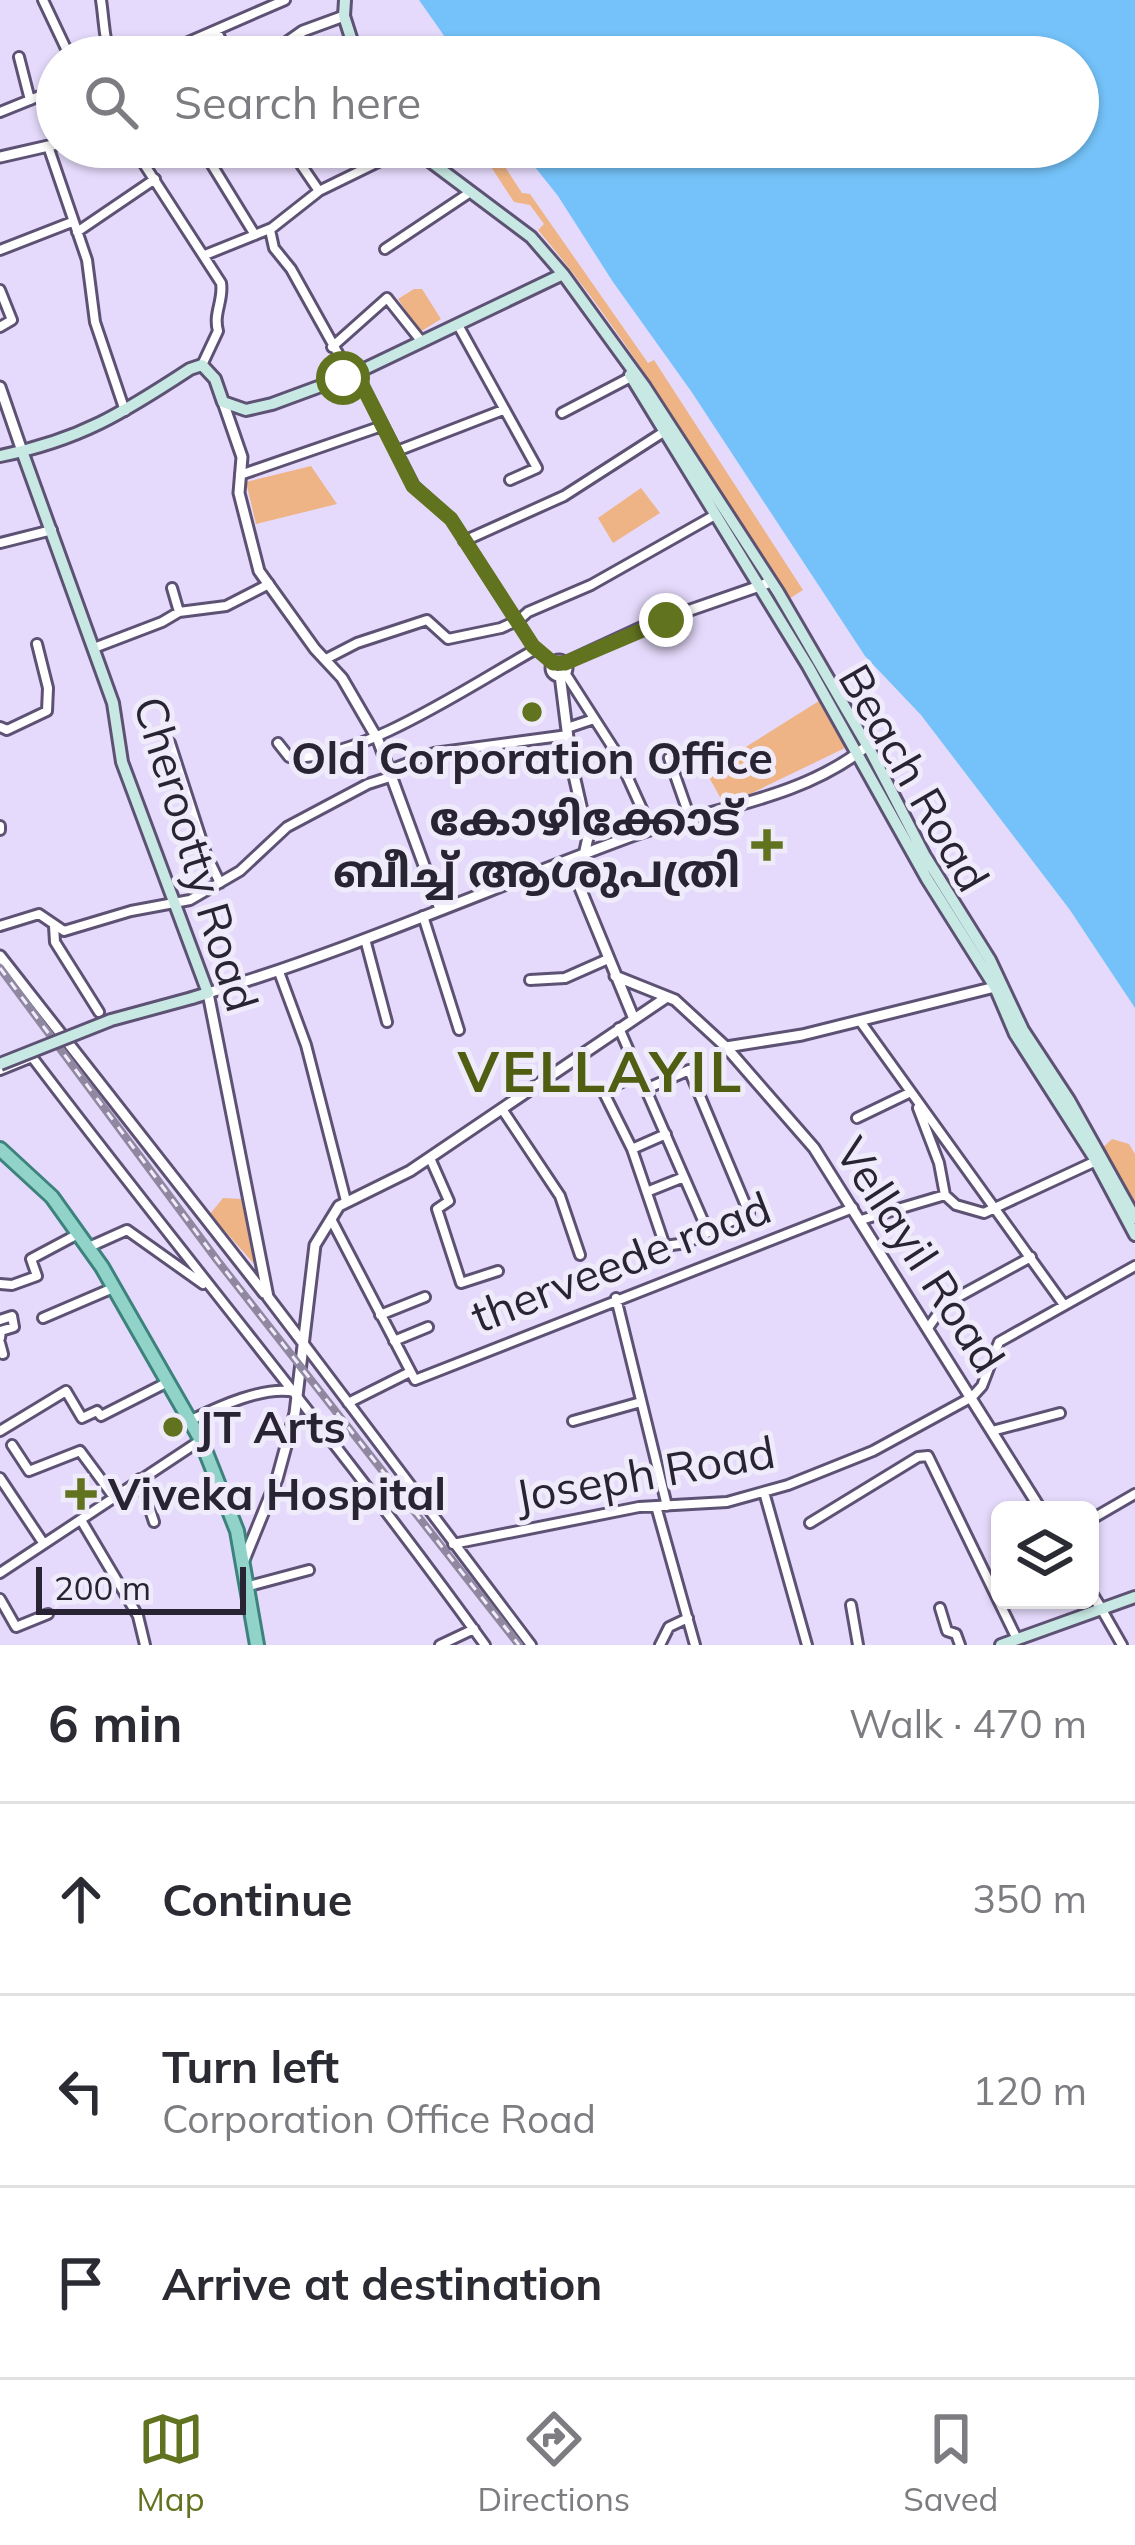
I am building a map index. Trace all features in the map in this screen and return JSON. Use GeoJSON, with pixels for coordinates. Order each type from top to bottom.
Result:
{"type":"FeatureCollection","features":[{"type":"Feature","properties":{"kind":"main road"},"geometry":{"type":"LineString","coordinates":[[345,0],[350,36]]}},
{"type":"Feature","properties":{"kind":"main road","name":"Beach Road"},"geometry":{"type":"LineString","coordinates":[[437,168],[531,236],[645,387],[990,960],[1023,1030],[1069,1100],[1135,1218]]}},
{"type":"Feature","properties":{"kind":"main road"},"geometry":{"type":"LineString","coordinates":[[0,456],[85,433],[202,365],[215,380],[223,402],[246,410],[349,379],[563,274]]}},
{"type":"Feature","properties":{"kind":"main road","name":"Beach Road"},"geometry":{"type":"LineString","coordinates":[[623,361],[662,433],[766,586]]}},
{"type":"Feature","properties":{"kind":"main road","name":"Cherootty Road"},"geometry":{"type":"LineString","coordinates":[[22,451],[113,703],[122,762],[208,993]]}},
{"type":"Feature","properties":{"kind":"main road","name":"Beach Road"},"geometry":{"type":"LineString","coordinates":[[863,749],[927,879],[995,987],[1015,1034],[1096,1161],[1135,1235]]}},
{"type":"Feature","properties":{"kind":"main road"},"geometry":{"type":"LineString","coordinates":[[0,1067],[111,1020],[208,993]]}},
{"type":"Feature","properties":{"kind":"main road"},"geometry":{"type":"LineString","coordinates":[[0,1149],[52,1197],[88,1248],[191,1420],[237,1531],[257,1645]]}},
{"type":"Feature","properties":{"kind":"main road"},"geometry":{"type":"LineString","coordinates":[[1009,1643],[1135,1597]]}},
{"type":"Feature","properties":{"kind":"street"},"geometry":{"type":"LineString","coordinates":[[43,0],[60,36]]}},
{"type":"Feature","properties":{"kind":"street"},"geometry":{"type":"LineString","coordinates":[[101,0],[106,36]]}},
{"type":"Feature","properties":{"kind":"street"},"geometry":{"type":"LineString","coordinates":[[202,36],[285,0]]}},
{"type":"Feature","properties":{"kind":"street"},"geometry":{"type":"LineString","coordinates":[[296,36],[344,16]]}},
{"type":"Feature","properties":{"kind":"street"},"geometry":{"type":"LineString","coordinates":[[216,30],[219,36]]}},
{"type":"Feature","properties":{"kind":"street"},"geometry":{"type":"LineString","coordinates":[[19,57],[31,100]]}},
{"type":"Feature","properties":{"kind":"street"},"geometry":{"type":"LineString","coordinates":[[0,112],[36,98]]}},
{"type":"Feature","properties":{"kind":"street"},"geometry":{"type":"LineString","coordinates":[[0,158],[36,149]]}},
{"type":"Feature","properties":{"kind":"street"},"geometry":{"type":"LineString","coordinates":[[58,168],[87,260],[95,322],[125,412]]}},
{"type":"Feature","properties":{"kind":"street"},"geometry":{"type":"LineString","coordinates":[[147,168],[205,254],[223,294],[215,318],[218,331],[202,365]]}},
{"type":"Feature","properties":{"kind":"street"},"geometry":{"type":"LineString","coordinates":[[214,168],[255,235]]}},
{"type":"Feature","properties":{"kind":"street"},"geometry":{"type":"LineString","coordinates":[[304,168],[319,190]]}},
{"type":"Feature","properties":{"kind":"street"},"geometry":{"type":"LineString","coordinates":[[205,254],[269,230],[319,190],[366,168]]}},
{"type":"Feature","properties":{"kind":"street"},"geometry":{"type":"LineString","coordinates":[[0,250],[74,227],[155,179]]}},
{"type":"Feature","properties":{"kind":"street"},"geometry":{"type":"LineString","coordinates":[[385,249],[469,193]]}},
{"type":"Feature","properties":{"kind":"street"},"geometry":{"type":"LineString","coordinates":[[269,230],[274,248],[291,269],[413,486],[451,519],[536,650],[563,670],[617,754],[651,829]]}},
{"type":"Feature","properties":{"kind":"street"},"geometry":{"type":"LineString","coordinates":[[0,290],[12,320],[0,327]]}},
{"type":"Feature","properties":{"kind":"street"},"geometry":{"type":"LineString","coordinates":[[332,347],[387,298],[422,342]]}},
{"type":"Feature","properties":{"kind":"street"},"geometry":{"type":"LineString","coordinates":[[458,325],[537,468],[510,480]]}},
{"type":"Feature","properties":{"kind":"street"},"geometry":{"type":"LineString","coordinates":[[562,413],[631,376]]}},
{"type":"Feature","properties":{"kind":"street","name":"Cherootty Road"},"geometry":{"type":"LineString","coordinates":[[0,387],[22,451]]}},
{"type":"Feature","properties":{"kind":"street"},"geometry":{"type":"LineString","coordinates":[[223,402],[242,457],[239,493],[259,571],[376,735],[440,909]]}},
{"type":"Feature","properties":{"kind":"street"},"geometry":{"type":"LineString","coordinates":[[397,451],[503,410]]}},
{"type":"Feature","properties":{"kind":"street"},"geometry":{"type":"LineString","coordinates":[[240,475],[382,426]]}},
{"type":"Feature","properties":{"kind":"street"},"geometry":{"type":"LineString","coordinates":[[464,541],[564,496],[662,433]]}},
{"type":"Feature","properties":{"kind":"street"},"geometry":{"type":"LineString","coordinates":[[326,659],[428,620],[448,639],[519,620],[715,515]]}},
{"type":"Feature","properties":{"kind":"street"},"geometry":{"type":"LineString","coordinates":[[0,543],[53,530]]}},
{"type":"Feature","properties":{"kind":"street"},"geometry":{"type":"LineString","coordinates":[[94,648],[178,612],[226,606],[269,584]]}},
{"type":"Feature","properties":{"kind":"street"},"geometry":{"type":"LineString","coordinates":[[563,670],[647,625],[766,586]]}},
{"type":"Feature","properties":{"kind":"street"},"geometry":{"type":"LineString","coordinates":[[172,589],[178,612]]}},
{"type":"Feature","properties":{"kind":"street"},"geometry":{"type":"LineString","coordinates":[[0,727],[8,730],[46,711],[48,688],[37,644]]}},
{"type":"Feature","properties":{"kind":"street"},"geometry":{"type":"LineString","coordinates":[[278,742],[289,757],[305,758],[376,735],[403,725],[536,650]]}},
{"type":"Feature","properties":{"kind":"street"},"geometry":{"type":"LineString","coordinates":[[563,670],[567,732],[588,837],[578,883]]}},
{"type":"Feature","properties":{"kind":"street"},"geometry":{"type":"LineString","coordinates":[[0,926],[39,914],[64,931],[130,911],[177,905],[240,871],[286,827],[434,753],[567,732],[594,719]]}},
{"type":"Feature","properties":{"kind":"street"},"geometry":{"type":"LineString","coordinates":[[170,743],[220,883]]}},
{"type":"Feature","properties":{"kind":"street"},"geometry":{"type":"LineString","coordinates":[[208,993],[279,972],[651,829],[757,800],[808,780],[863,749]]}},
{"type":"Feature","properties":{"kind":"street"},"geometry":{"type":"LineString","coordinates":[[669,758],[690,818]]}},
{"type":"Feature","properties":{"kind":"street"},"geometry":{"type":"LineString","coordinates":[[558,864],[578,883],[634,1019]]}},
{"type":"Feature","properties":{"kind":"street"},"geometry":{"type":"LineString","coordinates":[[423,916],[459,1030]]}},
{"type":"Feature","properties":{"kind":"street"},"geometry":{"type":"LineString","coordinates":[[55,925],[55,942],[99,1012]]}},
{"type":"Feature","properties":{"kind":"street"},"geometry":{"type":"LineString","coordinates":[[365,939],[387,1022]]}},
{"type":"Feature","properties":{"kind":"street"},"geometry":{"type":"LineString","coordinates":[[0,956],[268,1297]]}},
{"type":"Feature","properties":{"kind":"street"},"geometry":{"type":"LineString","coordinates":[[530,980],[566,978],[608,959]]}},
{"type":"Feature","properties":{"kind":"street"},"geometry":{"type":"LineString","coordinates":[[279,972],[306,1045],[346,1201]]}},
{"type":"Feature","properties":{"kind":"street","name":"Vellayil Road"},"geometry":{"type":"LineString","coordinates":[[615,976],[675,1000],[726,1047],[814,1148],[1035,1501]]}},
{"type":"Feature","properties":{"kind":"street"},"geometry":{"type":"LineString","coordinates":[[726,1047],[860,1021],[995,987]]}},
{"type":"Feature","properties":{"kind":"street","name":"Cherootty Road"},"geometry":{"type":"LineString","coordinates":[[208,993],[268,1297],[303,1343]]}},
{"type":"Feature","properties":{"kind":"street"},"geometry":{"type":"LineString","coordinates":[[244,1560],[277,1480],[296,1393],[315,1245],[332,1219],[346,1201],[430,1158],[667,997]]}},
{"type":"Feature","properties":{"kind":"street"},"geometry":{"type":"LineString","coordinates":[[860,1021],[1064,1305]]}},
{"type":"Feature","properties":{"kind":"street"},"geometry":{"type":"LineString","coordinates":[[620,1028],[708,1232]]}},
{"type":"Feature","properties":{"kind":"street"},"geometry":{"type":"LineString","coordinates":[[0,1067],[32,1058],[296,1393],[485,1645]]}},
{"type":"Feature","properties":{"kind":"street"},"geometry":{"type":"LineString","coordinates":[[639,1074],[602,1091],[632,1149],[665,1246],[749,1213],[689,1070],[646,1089]]}},
{"type":"Feature","properties":{"kind":"street"},"geometry":{"type":"LineString","coordinates":[[856,1118],[912,1094]]}},
{"type":"Feature","properties":{"kind":"street"},"geometry":{"type":"LineString","coordinates":[[912,1094],[939,1162],[944,1195],[956,1205],[980,1213],[1096,1161]]}},
{"type":"Feature","properties":{"kind":"street"},"geometry":{"type":"LineString","coordinates":[[502,1109],[560,1196],[580,1255]]}},
{"type":"Feature","properties":{"kind":"street"},"geometry":{"type":"LineString","coordinates":[[632,1149],[665,1135]]}},
{"type":"Feature","properties":{"kind":"street"},"geometry":{"type":"LineString","coordinates":[[430,1158],[449,1201],[437,1209],[461,1283],[498,1270]]}},
{"type":"Feature","properties":{"kind":"street"},"geometry":{"type":"LineString","coordinates":[[649,1191],[684,1177]]}},
{"type":"Feature","properties":{"kind":"street"},"geometry":{"type":"LineString","coordinates":[[861,1220],[944,1195]]}},
{"type":"Feature","properties":{"kind":"street","name":"therveede road"},"geometry":{"type":"LineString","coordinates":[[348,1403],[853,1208]]}},
{"type":"Feature","properties":{"kind":"street"},"geometry":{"type":"LineString","coordinates":[[332,1219],[412,1377]]}},
{"type":"Feature","properties":{"kind":"street"},"geometry":{"type":"LineString","coordinates":[[88,1248],[127,1230],[208,1287]]}},
{"type":"Feature","properties":{"kind":"street"},"geometry":{"type":"LineString","coordinates":[[0,1284],[37,1276],[31,1259],[78,1234]]}},
{"type":"Feature","properties":{"kind":"street"},"geometry":{"type":"LineString","coordinates":[[928,1328],[945,1304],[1031,1258]]}},
{"type":"Feature","properties":{"kind":"street"},"geometry":{"type":"LineString","coordinates":[[972,1397],[982,1387],[999,1342],[1135,1266]]}},
{"type":"Feature","properties":{"kind":"street"},"geometry":{"type":"LineString","coordinates":[[43,1318],[114,1288]]}},
{"type":"Feature","properties":{"kind":"street"},"geometry":{"type":"LineString","coordinates":[[380,1315],[425,1297]]}},
{"type":"Feature","properties":{"kind":"street"},"geometry":{"type":"LineString","coordinates":[[616,1298],[695,1645]]}},
{"type":"Feature","properties":{"kind":"street"},"geometry":{"type":"LineString","coordinates":[[0,1320],[12,1316],[14,1327],[2,1331],[3,1354]]}},
{"type":"Feature","properties":{"kind":"street"},"geometry":{"type":"LineString","coordinates":[[394,1341],[428,1327]]}},
{"type":"Feature","properties":{"kind":"street"},"geometry":{"type":"LineString","coordinates":[[303,1343],[531,1645]]}},
{"type":"Feature","properties":{"kind":"street"},"geometry":{"type":"LineString","coordinates":[[0,1431],[66,1391],[82,1418],[97,1411],[101,1416],[170,1381]]}},
{"type":"Feature","properties":{"kind":"street"},"geometry":{"type":"LineString","coordinates":[[191,1420],[283,1389],[296,1393]]}},
{"type":"Feature","properties":{"kind":"street","name":"Joseph Road"},"geometry":{"type":"LineString","coordinates":[[453,1544],[661,1506],[727,1502],[764,1492],[873,1451],[972,1397]]}},
{"type":"Feature","properties":{"kind":"street"},"geometry":{"type":"LineString","coordinates":[[573,1421],[641,1402]]}},
{"type":"Feature","properties":{"kind":"street"},"geometry":{"type":"LineString","coordinates":[[992,1431],[1060,1413]]}},
{"type":"Feature","properties":{"kind":"street"},"geometry":{"type":"LineString","coordinates":[[0,1573],[201,1440]]}},
{"type":"Feature","properties":{"kind":"street"},"geometry":{"type":"LineString","coordinates":[[12,1445],[29,1471],[80,1450],[114,1497]]}},
{"type":"Feature","properties":{"kind":"street"},"geometry":{"type":"LineString","coordinates":[[811,1523],[918,1457],[928,1456],[991,1579]]}},
{"type":"Feature","properties":{"kind":"street"},"geometry":{"type":"LineString","coordinates":[[0,1478],[44,1544]]}},
{"type":"Feature","properties":{"kind":"street"},"geometry":{"type":"LineString","coordinates":[[140,1480],[154,1522]]}},
{"type":"Feature","properties":{"kind":"street"},"geometry":{"type":"LineString","coordinates":[[764,1492],[807,1645]]}},
{"type":"Feature","properties":{"kind":"street"},"geometry":{"type":"LineString","coordinates":[[1099,1515],[1135,1494]]}},
{"type":"Feature","properties":{"kind":"street"},"geometry":{"type":"LineString","coordinates":[[81,1520],[138,1616],[145,1645]]}},
{"type":"Feature","properties":{"kind":"street"},"geometry":{"type":"LineString","coordinates":[[249,1586],[310,1570]]}},
{"type":"Feature","properties":{"kind":"street"},"geometry":{"type":"LineString","coordinates":[[0,1599],[16,1627],[48,1614]]}},
{"type":"Feature","properties":{"kind":"street"},"geometry":{"type":"LineString","coordinates":[[851,1605],[858,1645]]}},
{"type":"Feature","properties":{"kind":"street"},"geometry":{"type":"LineString","coordinates":[[1099,1605],[1122,1645]]}},
{"type":"Feature","properties":{"kind":"street"},"geometry":{"type":"LineString","coordinates":[[940,1609],[947,1631],[956,1634],[961,1645]]}},
{"type":"Feature","properties":{"kind":"street"},"geometry":{"type":"LineString","coordinates":[[1002,1609],[1009,1643]]}},
{"type":"Feature","properties":{"kind":"street"},"geometry":{"type":"LineString","coordinates":[[660,1645],[669,1628],[688,1618]]}},
{"type":"Feature","properties":{"kind":"street"},"geometry":{"type":"LineString","coordinates":[[440,1645],[474,1629]]}},
{"type":"Feature","properties":{"kind":"shaded area"},"geometry":{"type":"Polygon","coordinates":[[[492,168],[506,168],[522,193],[530,194],[648,363],[654,360],[803,590],[789,599],[638,364],[538,230],[544,224],[530,205],[514,202],[492,168]]]}},
{"type":"Feature","properties":{"kind":"shaded area"},"geometry":{"type":"Polygon","coordinates":[[[422,289],[441,319],[420,332],[398,299],[422,289]]]}},
{"type":"Feature","properties":{"kind":"shaded area"},"geometry":{"type":"Polygon","coordinates":[[[311,466],[337,504],[256,524],[246,482],[311,466]]]}},
{"type":"Feature","properties":{"kind":"shaded area"},"geometry":{"type":"Polygon","coordinates":[[[641,488],[660,513],[613,543],[598,518],[641,488]]]}},
{"type":"Feature","properties":{"kind":"shaded area"},"geometry":{"type":"Polygon","coordinates":[[[819,701],[845,748],[725,806],[706,772],[819,701]]]}},
{"type":"Feature","properties":{"kind":"shaded area"},"geometry":{"type":"Polygon","coordinates":[[[1112,1139],[1129,1144],[1135,1154],[1135,1214],[1098,1152],[1112,1139]]]}},
{"type":"Feature","properties":{"kind":"shaded area"},"geometry":{"type":"Polygon","coordinates":[[[223,1198],[241,1199],[255,1265],[210,1214],[223,1198]]]}},
{"type":"Feature","properties":{"kind":"water"},"geometry":{"type":"Polygon","coordinates":[[[419,0],[1135,0],[1135,1008],[1070,910],[921,715],[865,656],[691,391],[536,168],[1099,168],[1099,36],[444,36],[419,0]]]}},
{"type":"Feature","properties":{"kind":"railway"},"geometry":{"type":"LineString","coordinates":[[0,968],[217,1260],[519,1645]]}},
{"type":"Feature","properties":{"kind":"place","name":"Old Corporation Office"},"geometry":{"type":"Point","coordinates":[532,712]}},
{"type":"Feature","properties":{"kind":"place","name":"കോഴിക്കോട് ബീച്ച് ആശുപത്രി"},"geometry":{"type":"Point","coordinates":[767,845]}},
{"type":"Feature","properties":{"kind":"place","name":"JT Arts"},"geometry":{"type":"Point","coordinates":[173,1427]}},
{"type":"Feature","properties":{"kind":"place","name":"Viveka Hospital"},"geometry":{"type":"Point","coordinates":[81,1494]}},
{"type":"Feature","properties":{"kind":"district","name":"VELLAYIL"},"geometry":{"type":"Point","coordinates":[601,1072]}},
{"type":"Feature","properties":{"kind":"route"},"geometry":{"type":"LineString","coordinates":[[343,378],[356,373],[413,486],[451,519],[533,646],[553,663],[565,663],[666,620]]}}]}
